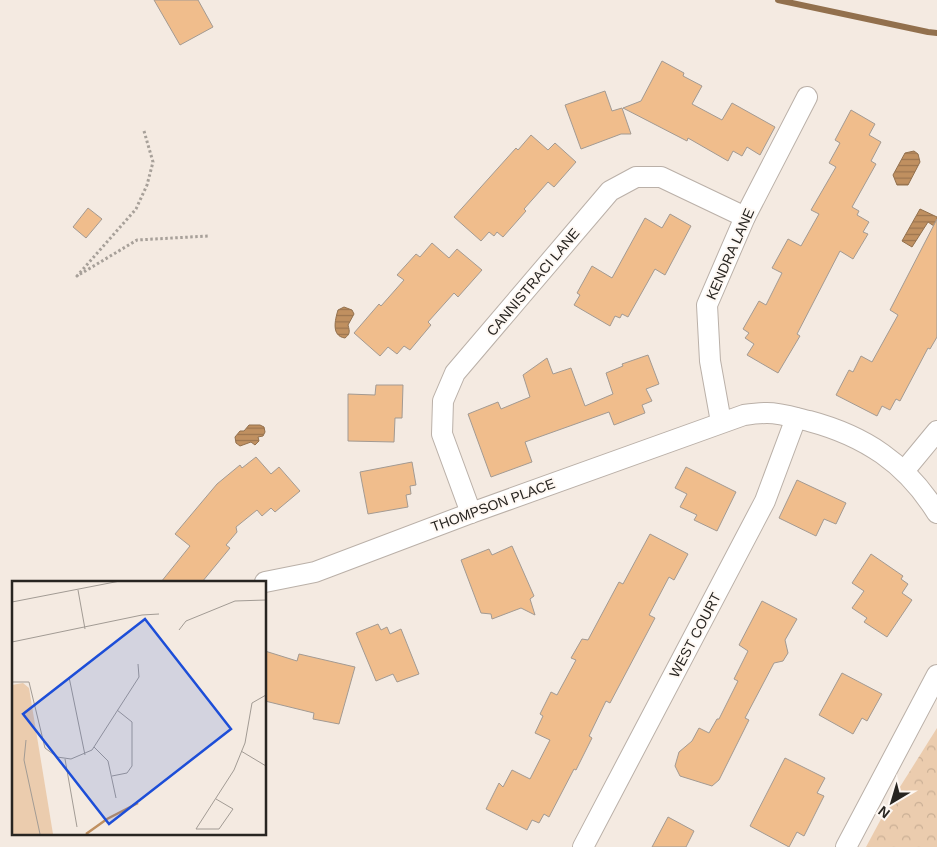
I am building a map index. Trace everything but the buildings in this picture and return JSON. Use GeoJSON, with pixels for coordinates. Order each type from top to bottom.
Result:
{"type":"FeatureCollection","features":[{"type":"Feature","properties":{"kind":"street","name":"KENDRA LANE"},"geometry":{"type":"LineString","coordinates":[[721,422],[710,361],[708,305],[745,217],[807,97]]}},
{"type":"Feature","properties":{"kind":"street","name":"CANNISTRACI LANE"},"geometry":{"type":"LineString","coordinates":[[470,513],[442,434],[442,401],[455,372],[610,191],[636,177],[661,176],[745,217]]}},
{"type":"Feature","properties":{"kind":"street","name":"THOMPSON PLACE"},"geometry":{"type":"LineString","coordinates":[[266,582],[315,572],[470,513],[744,415],[767,413],[796,418],[853,436],[879,451],[904,471],[921,490],[937,513]]}},
{"type":"Feature","properties":{"kind":"street","name":"WEST COURT"},"geometry":{"type":"LineString","coordinates":[[583,847],[765,501],[796,418]]}},
{"type":"Feature","properties":{"kind":"street"},"geometry":{"type":"LineString","coordinates":[[904,471],[937,431]]}},
{"type":"Feature","properties":{"kind":"street"},"geometry":{"type":"LineString","coordinates":[[846,847],[937,675]]}},
{"type":"Feature","properties":{"kind":"path"},"geometry":{"type":"LineString","coordinates":[[144,131],[153,162],[147,185],[136,209],[77,276],[137,240],[208,236]]}},
{"type":"Feature","properties":{"kind":"green space"},"geometry":{"type":"Polygon","coordinates":[[[937,728],[937,847],[866,847],[888,806],[937,728]]]}},
{"type":"Feature","properties":{"kind":"shaded area"},"geometry":{"type":"Polygon","coordinates":[[[914,151],[918,154],[920,162],[908,185],[897,185],[893,175],[905,153],[914,151]]]}},
{"type":"Feature","properties":{"kind":"shaded area"},"geometry":{"type":"Polygon","coordinates":[[[920,209],[937,217],[937,228],[928,222],[912,247],[902,241],[920,209]]]}},
{"type":"Feature","properties":{"kind":"shaded area"},"geometry":{"type":"Polygon","coordinates":[[[344,307],[352,310],[354,314],[348,325],[349,334],[345,338],[338,334],[335,327],[338,310],[344,307]]]}},
{"type":"Feature","properties":{"kind":"shaded area"},"geometry":{"type":"Polygon","coordinates":[[[249,425],[260,425],[264,427],[265,432],[263,436],[258,437],[259,441],[255,445],[251,442],[240,446],[236,443],[235,437],[249,425]]]}},
{"type":"Feature","properties":{"kind":"waterway"},"geometry":{"type":"LineString","coordinates":[[778,0],[937,33]]}}]}
